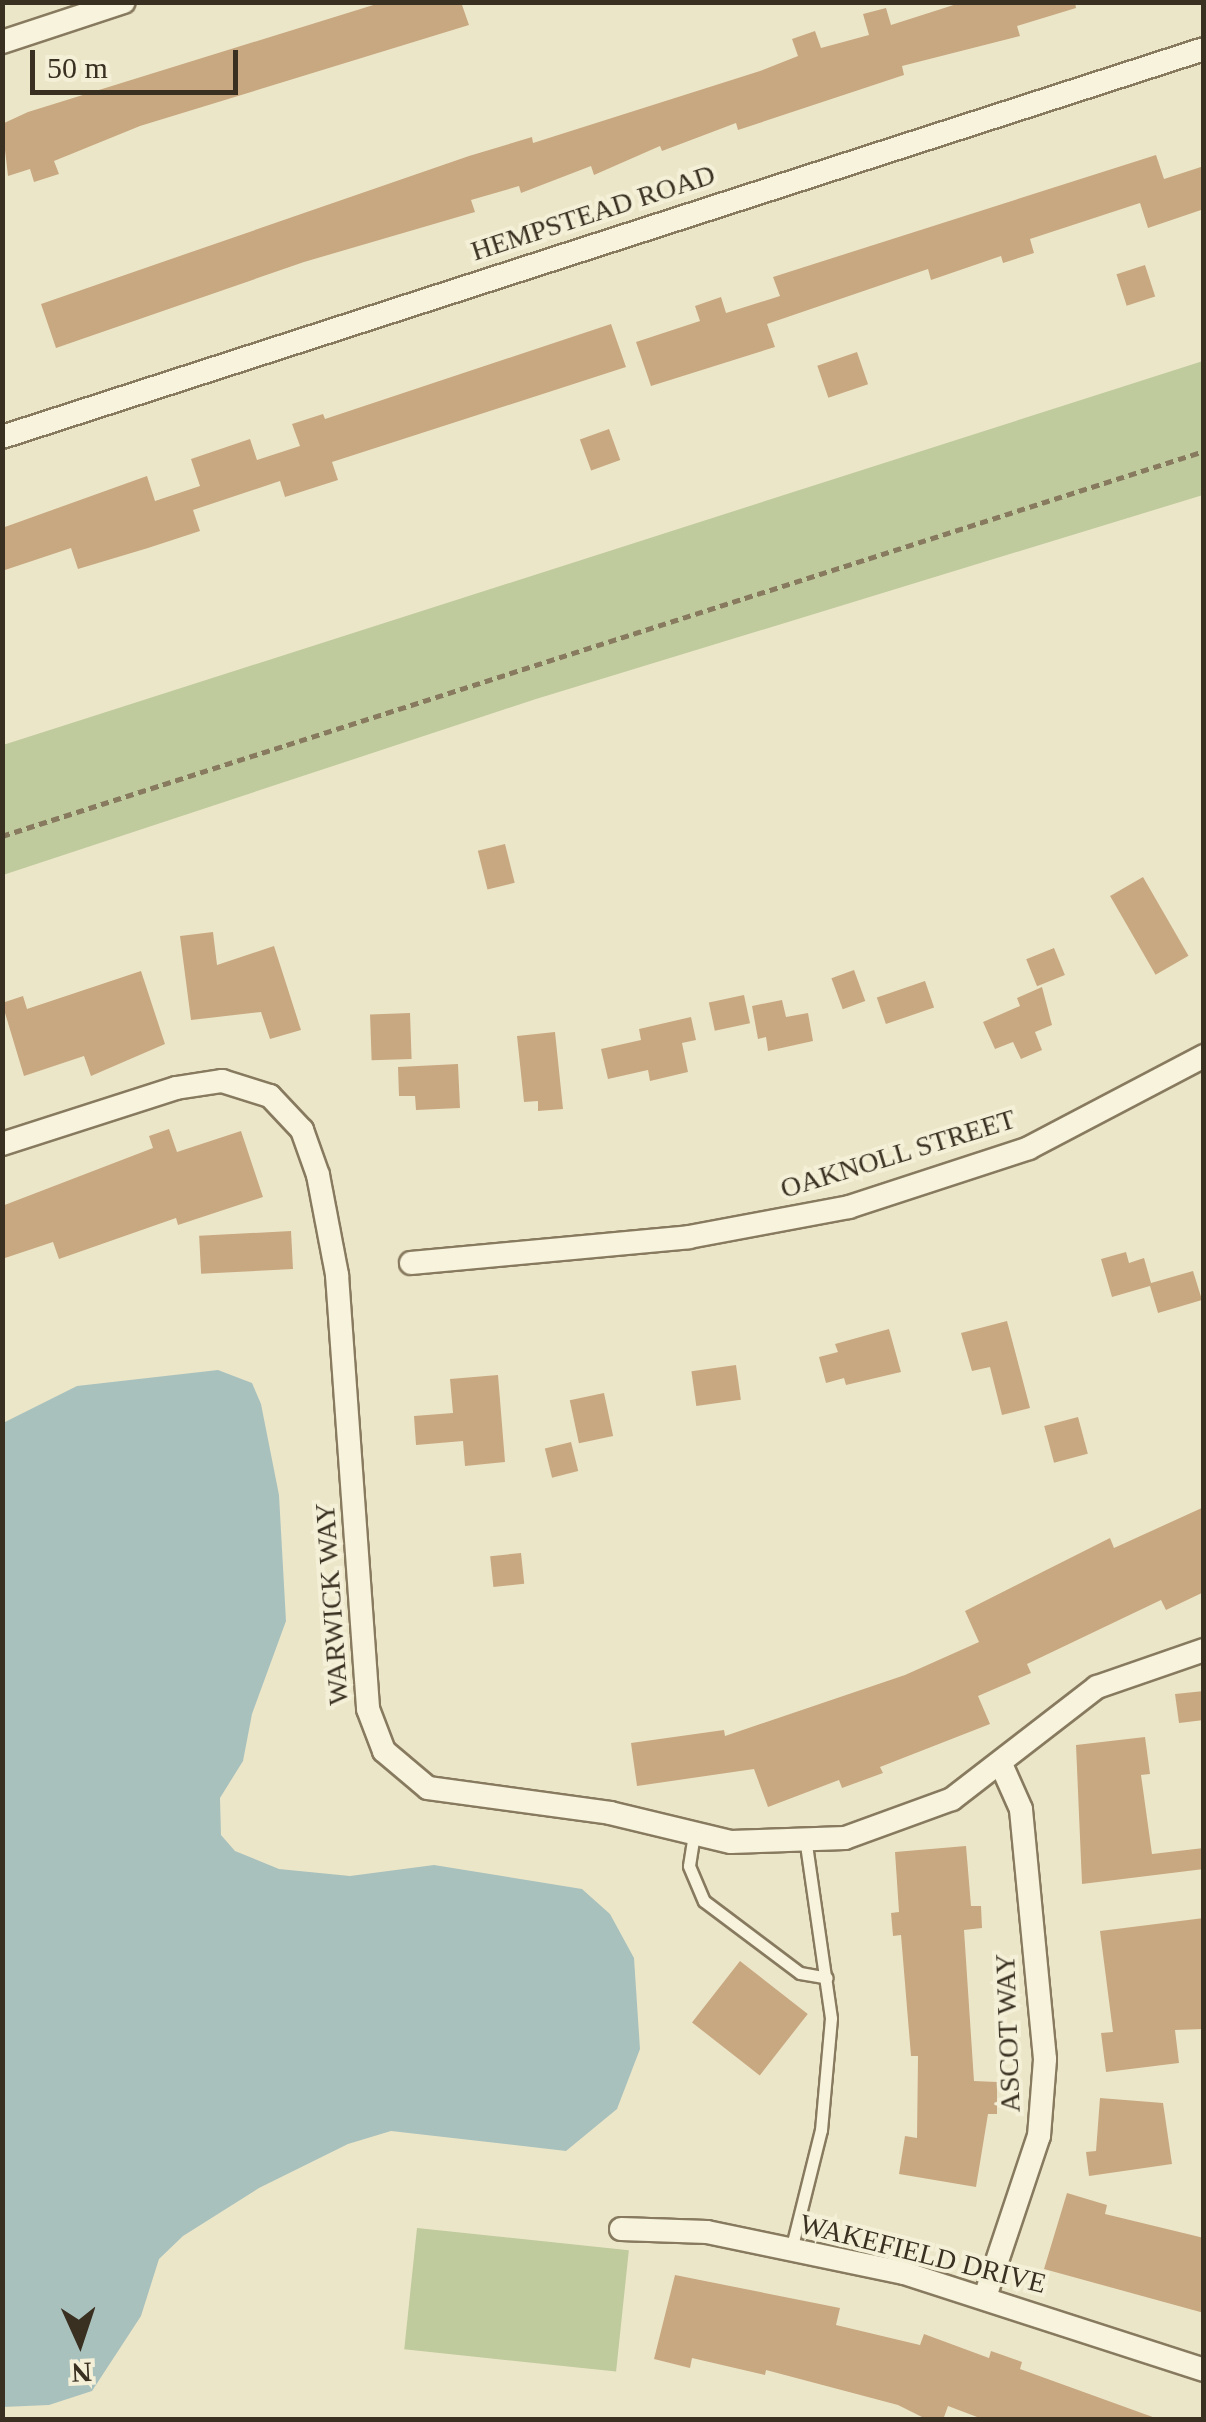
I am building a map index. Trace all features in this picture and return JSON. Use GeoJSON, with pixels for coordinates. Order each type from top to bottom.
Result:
{"type":"FeatureCollection","features":[{"type":"Feature","properties":{"kind":"street"},"geometry":{"type":"LineString","coordinates":[[2,42],[124,2]]}},
{"type":"Feature","properties":{"kind":"street","name":"HEMPSTEAD ROAD"},"geometry":{"type":"LineString","coordinates":[[2,438],[1204,49]]}},
{"type":"Feature","properties":{"kind":"street","name":"OAKNOLL STREET"},"geometry":{"type":"LineString","coordinates":[[411,1263],[657,1241],[849,1206],[1029,1148],[1204,1056]]}},
{"type":"Feature","properties":{"kind":"street","name":"WARWICK WAY"},"geometry":{"type":"LineString","coordinates":[[2,1144],[176,1088],[222,1080],[251,1086],[289,1110],[312,1152],[337,1275],[368,1709],[384,1751],[407,1774],[450,1795],[572,1806],[694,1834],[806,1844],[919,1815],[1001,1764],[1050,1718],[1097,1687],[1204,1650]]}},
{"type":"Feature","properties":{"kind":"street","name":"ASCOT WAY"},"geometry":{"type":"LineString","coordinates":[[986,2297],[1030,2172],[1044,2079],[1021,1809],[1001,1764]]}},
{"type":"Feature","properties":{"kind":"street","name":"WAKEFIELD DRIVE"},"geometry":{"type":"LineString","coordinates":[[621,2229],[708,2232],[986,2297],[1204,2370]]}},
{"type":"Feature","properties":{"kind":"lane"},"geometry":{"type":"LineString","coordinates":[[694,1834],[688,1866],[704,1901],[800,1973],[828,1978]]}},
{"type":"Feature","properties":{"kind":"lane"},"geometry":{"type":"LineString","coordinates":[[791,2250],[828,2078],[828,1978],[806,1844]]}},
{"type":"Feature","properties":{"kind":"path"},"geometry":{"type":"LineString","coordinates":[[2,836],[1204,451]]}},
{"type":"Feature","properties":{"kind":"green space"},"geometry":{"type":"Polygon","coordinates":[[[1203,361],[1203,495],[536,699],[3,875],[3,745],[1203,361]]]}},
{"type":"Feature","properties":{"kind":"green space"},"geometry":{"type":"Polygon","coordinates":[[[417,2228],[629,2250],[616,2372],[404,2349],[417,2228]]]}},
{"type":"Feature","properties":{"kind":"water"},"geometry":{"type":"Polygon","coordinates":[[[218,1370],[252,1383],[261,1404],[279,1495],[286,1621],[252,1714],[243,1761],[220,1798],[221,1835],[235,1851],[279,1869],[350,1876],[434,1865],[582,1889],[610,1914],[634,1958],[640,2049],[617,2109],[566,2151],[391,2131],[348,2144],[259,2188],[183,2236],[159,2259],[141,2316],[92,2391],[49,2405],[3,2407],[3,1423],[77,1386],[218,1370]]]}},
{"type":"Feature","properties":{"kind":"building"},"geometry":{"type":"Polygon","coordinates":[[[383,2],[461,2],[469,25],[140,126],[54,161],[59,174],[34,182],[30,169],[8,176],[2,124],[28,112],[383,2]]]}},
{"type":"Feature","properties":{"kind":"building"},"geometry":{"type":"Polygon","coordinates":[[[963,2],[1075,2],[1076,8],[1017,26],[1020,36],[902,66],[904,75],[738,130],[736,123],[662,151],[660,146],[594,175],[591,166],[521,193],[519,186],[471,200],[475,212],[304,262],[56,348],[41,304],[469,156],[532,137],[533,143],[760,71],[798,56],[792,39],[815,31],[821,48],[869,35],[863,14],[886,8],[891,25],[963,2]]]}},
{"type":"Feature","properties":{"kind":"building"},"geometry":{"type":"Polygon","coordinates":[[[1156,155],[1164,179],[1204,166],[1204,209],[1148,228],[1140,203],[1030,239],[1034,253],[1003,263],[1001,256],[931,280],[928,269],[767,324],[775,347],[651,386],[636,342],[700,321],[695,306],[721,297],[726,313],[780,296],[773,277],[1156,155]]]}},
{"type":"Feature","properties":{"kind":"building"},"geometry":{"type":"Polygon","coordinates":[[[1145,265],[1155,296],[1127,306],[1116,274],[1145,265]]]}},
{"type":"Feature","properties":{"kind":"building"},"geometry":{"type":"Polygon","coordinates":[[[611,324],[626,367],[332,462],[338,480],[285,497],[280,481],[193,510],[200,531],[148,548],[78,569],[71,548],[2,571],[2,528],[147,476],[155,501],[200,486],[191,459],[250,439],[257,460],[300,446],[292,424],[323,414],[325,419],[611,324]]]}},
{"type":"Feature","properties":{"kind":"building"},"geometry":{"type":"Polygon","coordinates":[[[857,352],[868,384],[828,398],[817,366],[857,352]]]}},
{"type":"Feature","properties":{"kind":"building"},"geometry":{"type":"Polygon","coordinates":[[[609,429],[620,460],[591,471],[580,440],[609,429]]]}},
{"type":"Feature","properties":{"kind":"building"},"geometry":{"type":"Polygon","coordinates":[[[505,844],[515,883],[488,890],[478,851],[505,844]]]}},
{"type":"Feature","properties":{"kind":"building"},"geometry":{"type":"Polygon","coordinates":[[[1143,877],[1188,956],[1156,975],[1110,896],[1143,877]]]}},
{"type":"Feature","properties":{"kind":"building"},"geometry":{"type":"Polygon","coordinates":[[[213,932],[217,965],[274,946],[301,1030],[270,1039],[261,1012],[191,1020],[180,936],[213,932]]]}},
{"type":"Feature","properties":{"kind":"building"},"geometry":{"type":"Polygon","coordinates":[[[1054,948],[1065,975],[1037,986],[1026,959],[1054,948]]]}},
{"type":"Feature","properties":{"kind":"building"},"geometry":{"type":"Polygon","coordinates":[[[854,970],[865,1001],[843,1009],[831,978],[854,970]]]}},
{"type":"Feature","properties":{"kind":"building"},"geometry":{"type":"Polygon","coordinates":[[[141,971],[165,1044],[91,1076],[84,1056],[24,1076],[2,1003],[23,996],[27,1009],[141,971]]]}},
{"type":"Feature","properties":{"kind":"building"},"geometry":{"type":"Polygon","coordinates":[[[925,981],[934,1007],[886,1024],[877,998],[925,981]]]}},
{"type":"Feature","properties":{"kind":"building"},"geometry":{"type":"Polygon","coordinates":[[[1042,987],[1052,1025],[1035,1032],[1042,1050],[1021,1059],[1013,1042],[995,1049],[983,1022],[1020,1006],[1017,998],[1042,987]]]}},
{"type":"Feature","properties":{"kind":"building"},"geometry":{"type":"Polygon","coordinates":[[[744,995],[750,1023],[715,1031],[709,1002],[744,995]]]}},
{"type":"Feature","properties":{"kind":"building"},"geometry":{"type":"Polygon","coordinates":[[[782,1000],[786,1017],[808,1013],[813,1041],[768,1051],[766,1037],[758,1039],[752,1006],[782,1000]]]}},
{"type":"Feature","properties":{"kind":"building"},"geometry":{"type":"Polygon","coordinates":[[[410,1013],[412,1059],[372,1060],[370,1014],[410,1013]]]}},
{"type":"Feature","properties":{"kind":"building"},"geometry":{"type":"Polygon","coordinates":[[[691,1017],[696,1040],[682,1043],[688,1072],[650,1081],[648,1070],[608,1079],[601,1049],[641,1040],[639,1029],[691,1017]]]}},
{"type":"Feature","properties":{"kind":"building"},"geometry":{"type":"Polygon","coordinates":[[[555,1032],[563,1109],[538,1111],[538,1101],[524,1102],[517,1036],[555,1032]]]}},
{"type":"Feature","properties":{"kind":"building"},"geometry":{"type":"Polygon","coordinates":[[[458,1064],[460,1108],[416,1110],[415,1096],[399,1096],[398,1067],[458,1064]]]}},
{"type":"Feature","properties":{"kind":"building"},"geometry":{"type":"Polygon","coordinates":[[[169,1129],[177,1152],[241,1131],[263,1197],[178,1225],[176,1218],[59,1259],[53,1242],[2,1259],[2,1206],[153,1148],[149,1136],[169,1129]]]}},
{"type":"Feature","properties":{"kind":"building"},"geometry":{"type":"Polygon","coordinates":[[[291,1231],[293,1269],[201,1274],[199,1236],[291,1231]]]}},
{"type":"Feature","properties":{"kind":"building"},"geometry":{"type":"Polygon","coordinates":[[[1126,1252],[1129,1263],[1144,1258],[1151,1283],[1193,1271],[1202,1300],[1158,1313],[1150,1286],[1112,1297],[1101,1259],[1126,1252]]]}},
{"type":"Feature","properties":{"kind":"building"},"geometry":{"type":"Polygon","coordinates":[[[1007,1321],[1030,1408],[1002,1415],[990,1367],[972,1371],[961,1333],[1007,1321]]]}},
{"type":"Feature","properties":{"kind":"building"},"geometry":{"type":"Polygon","coordinates":[[[889,1329],[901,1372],[846,1385],[844,1378],[826,1383],[819,1357],[838,1352],[835,1344],[889,1329]]]}},
{"type":"Feature","properties":{"kind":"building"},"geometry":{"type":"Polygon","coordinates":[[[736,1365],[741,1400],[696,1406],[691,1371],[736,1365]]]}},
{"type":"Feature","properties":{"kind":"building"},"geometry":{"type":"Polygon","coordinates":[[[498,1375],[505,1462],[465,1466],[463,1441],[416,1445],[414,1416],[453,1413],[450,1379],[498,1375]]]}},
{"type":"Feature","properties":{"kind":"building"},"geometry":{"type":"Polygon","coordinates":[[[604,1393],[613,1436],[579,1443],[570,1400],[604,1393]]]}},
{"type":"Feature","properties":{"kind":"building"},"geometry":{"type":"Polygon","coordinates":[[[1078,1417],[1088,1454],[1054,1463],[1044,1426],[1078,1417]]]}},
{"type":"Feature","properties":{"kind":"building"},"geometry":{"type":"Polygon","coordinates":[[[571,1442],[578,1471],[552,1478],[545,1449],[571,1442]]]}},
{"type":"Feature","properties":{"kind":"building"},"geometry":{"type":"Polygon","coordinates":[[[1204,1507],[1204,1592],[1166,1610],[1161,1600],[1027,1664],[1031,1673],[978,1696],[990,1724],[880,1767],[883,1773],[842,1788],[839,1780],[768,1807],[754,1769],[637,1786],[631,1743],[724,1730],[725,1736],[905,1675],[979,1642],[965,1611],[1110,1538],[1114,1548],[1204,1507]]]}},
{"type":"Feature","properties":{"kind":"building"},"geometry":{"type":"Polygon","coordinates":[[[521,1553],[524,1584],[493,1587],[490,1556],[521,1553]]]}},
{"type":"Feature","properties":{"kind":"building"},"geometry":{"type":"Polygon","coordinates":[[[1204,1691],[1204,1720],[1179,1723],[1175,1694],[1204,1691]]]}},
{"type":"Feature","properties":{"kind":"building"},"geometry":{"type":"Polygon","coordinates":[[[1145,1737],[1150,1774],[1141,1775],[1152,1854],[1204,1848],[1204,1869],[1082,1884],[1076,1745],[1145,1737]]]}},
{"type":"Feature","properties":{"kind":"building"},"geometry":{"type":"Polygon","coordinates":[[[966,1846],[971,1906],[981,1906],[982,1928],[964,1930],[974,2081],[997,2082],[997,2114],[988,2114],[976,2187],[899,2174],[905,2136],[917,2138],[918,2056],[911,2056],[901,1935],[893,1936],[891,1913],[899,1912],[895,1852],[966,1846]]]}},
{"type":"Feature","properties":{"kind":"building"},"geometry":{"type":"Polygon","coordinates":[[[1204,1918],[1204,2029],[1175,2030],[1179,2063],[1106,2072],[1101,2033],[1113,2032],[1100,1931],[1204,1918]]]}},
{"type":"Feature","properties":{"kind":"building"},"geometry":{"type":"Polygon","coordinates":[[[740,1961],[808,2014],[760,2075],[692,2022],[740,1961]]]}},
{"type":"Feature","properties":{"kind":"building"},"geometry":{"type":"Polygon","coordinates":[[[1100,2098],[1163,2103],[1172,2164],[1089,2176],[1086,2152],[1096,2151],[1100,2098]]]}},
{"type":"Feature","properties":{"kind":"building"},"geometry":{"type":"Polygon","coordinates":[[[1067,2193],[1107,2205],[1105,2214],[1204,2238],[1204,2313],[1044,2269],[1067,2193]]]}},
{"type":"Feature","properties":{"kind":"building"},"geometry":{"type":"Polygon","coordinates":[[[675,2275],[840,2308],[836,2325],[920,2345],[924,2334],[989,2358],[991,2351],[1022,2362],[1020,2369],[1161,2420],[985,2420],[948,2406],[943,2420],[928,2420],[898,2405],[766,2370],[765,2375],[692,2358],[690,2368],[654,2359],[675,2275]]]}}]}
